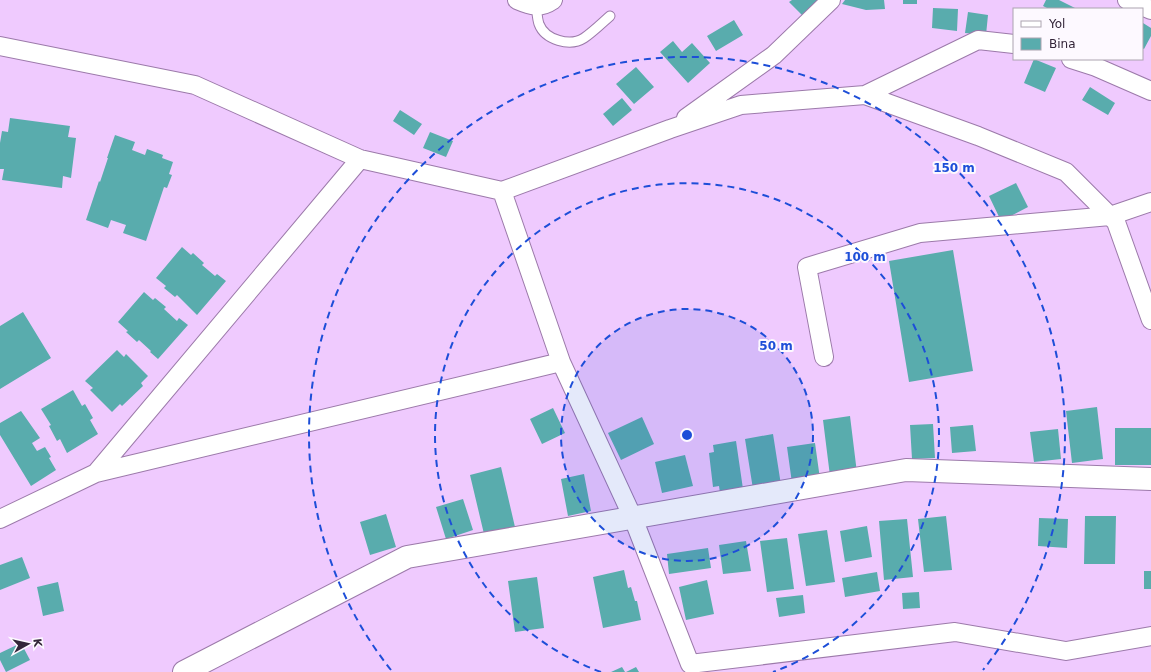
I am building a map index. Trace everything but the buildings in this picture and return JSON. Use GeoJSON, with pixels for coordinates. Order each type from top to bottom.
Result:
{"type":"FeatureCollection","features":[{"type":"Feature","properties":{"kind":"street"},"geometry":{"type":"LineString","coordinates":[[517,0],[530,5],[546,6],[553,0]]}},
{"type":"Feature","properties":{"kind":"street"},"geometry":{"type":"LineString","coordinates":[[670,129],[774,55],[831,0]]}},
{"type":"Feature","properties":{"kind":"street"},"geometry":{"type":"LineString","coordinates":[[1127,0],[1151,10]]}},
{"type":"Feature","properties":{"kind":"street"},"geometry":{"type":"LineString","coordinates":[[0,46],[195,86],[360,159],[502,191],[670,129],[741,105],[865,95],[978,40],[1013,44]]}},
{"type":"Feature","properties":{"kind":"street"},"geometry":{"type":"LineString","coordinates":[[1074,60],[1096,67],[1151,91]]}},
{"type":"Feature","properties":{"kind":"street"},"geometry":{"type":"LineString","coordinates":[[865,95],[978,136],[1066,172],[1116,222],[1151,318]]}},
{"type":"Feature","properties":{"kind":"street"},"geometry":{"type":"LineString","coordinates":[[96,473],[360,159]]}},
{"type":"Feature","properties":{"kind":"street"},"geometry":{"type":"LineString","coordinates":[[502,191],[561,362],[633,518],[690,664],[955,632],[1066,651],[1151,636]]}},
{"type":"Feature","properties":{"kind":"street"},"geometry":{"type":"LineString","coordinates":[[824,358],[807,267],[920,232],[1110,216],[1151,202]]}},
{"type":"Feature","properties":{"kind":"street"},"geometry":{"type":"LineString","coordinates":[[2,514],[96,473],[561,362]]}},
{"type":"Feature","properties":{"kind":"street"},"geometry":{"type":"LineString","coordinates":[[184,672],[407,557],[906,470],[1151,479]]}},
{"type":"Feature","properties":{"kind":"lane"},"geometry":{"type":"LineString","coordinates":[[536,5],[539,24],[542,29],[554,39],[560,41],[576,41],[583,38],[610,16]]}}]}
